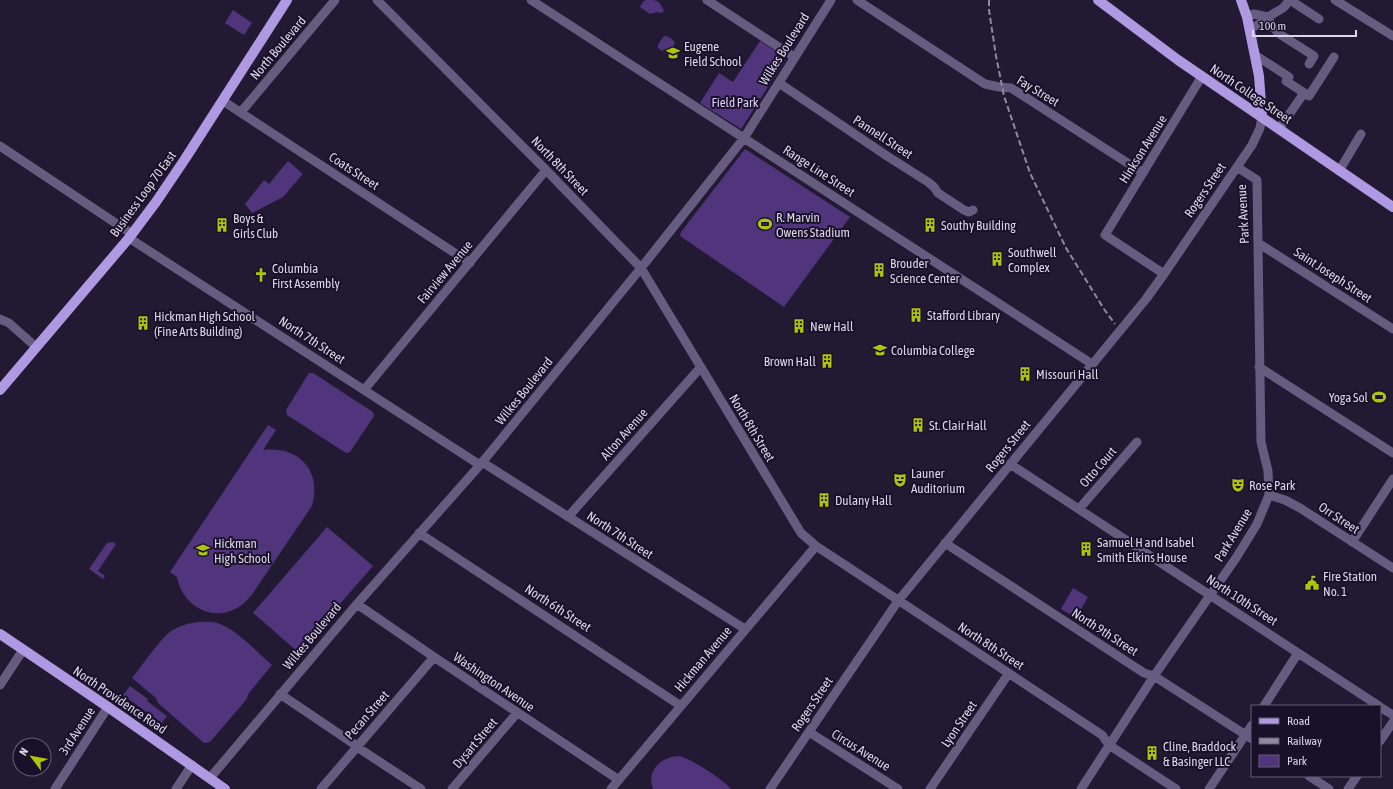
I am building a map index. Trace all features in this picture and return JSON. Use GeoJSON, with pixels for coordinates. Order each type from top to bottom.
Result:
{"type":"FeatureCollection","features":[{"type":"Feature","properties":{"kind":"main road","name":"Business Loop 70 East"},"geometry":{"type":"LineString","coordinates":[[0,390],[130,236],[161,195],[288,0]]}},
{"type":"Feature","properties":{"kind":"main road","name":"North College Street"},"geometry":{"type":"LineString","coordinates":[[1098,0],[1202,76],[1393,206]]}},
{"type":"Feature","properties":{"kind":"main road"},"geometry":{"type":"LineString","coordinates":[[1241,0],[1247,17],[1259,76],[1262,117]]}},
{"type":"Feature","properties":{"kind":"main road","name":"North Providence Road"},"geometry":{"type":"LineString","coordinates":[[0,634],[225,789]]}},
{"type":"Feature","properties":{"kind":"street","name":"North Boulevard"},"geometry":{"type":"LineString","coordinates":[[241,112],[335,0]]}},
{"type":"Feature","properties":{"kind":"street","name":"North 8th Street"},"geometry":{"type":"LineString","coordinates":[[377,0],[641,268],[801,533],[816,546],[1102,735],[1109,745],[1176,789]]}},
{"type":"Feature","properties":{"kind":"street"},"geometry":{"type":"LineString","coordinates":[[707,0],[794,58]]}},
{"type":"Feature","properties":{"kind":"street","name":"Wilkes Boulevard"},"geometry":{"type":"LineString","coordinates":[[210,778],[357,604],[481,464],[641,268],[744,138],[831,0]]}},
{"type":"Feature","properties":{"kind":"street","name":"Fay Street"},"geometry":{"type":"LineString","coordinates":[[857,0],[985,84],[1011,88],[1143,173]]}},
{"type":"Feature","properties":{"kind":"street"},"geometry":{"type":"LineString","coordinates":[[1249,28],[1258,25],[1283,8],[1290,0],[1319,18]]}},
{"type":"Feature","properties":{"kind":"street"},"geometry":{"type":"LineString","coordinates":[[1336,0],[1393,36]]}},
{"type":"Feature","properties":{"kind":"street","name":"Range Line Street"},"geometry":{"type":"LineString","coordinates":[[538,2],[1092,364]]}},
{"type":"Feature","properties":{"kind":"street"},"geometry":{"type":"LineString","coordinates":[[1247,17],[1254,14],[1268,17]]}},
{"type":"Feature","properties":{"kind":"street"},"geometry":{"type":"LineString","coordinates":[[1268,17],[1277,32],[1314,56],[1309,64]]}},
{"type":"Feature","properties":{"kind":"street"},"geometry":{"type":"LineString","coordinates":[[1255,55],[1289,77],[1286,81],[1309,96],[1334,57]]}},
{"type":"Feature","properties":{"kind":"street","name":"Hinkson Avenue"},"geometry":{"type":"LineString","coordinates":[[1164,274],[1105,235],[1202,76]]}},
{"type":"Feature","properties":{"kind":"street","name":"Pannell Street"},"geometry":{"type":"LineString","coordinates":[[778,83],[928,182],[938,193],[964,210],[968,212],[973,210]]}},
{"type":"Feature","properties":{"kind":"street"},"geometry":{"type":"LineString","coordinates":[[1279,129],[1304,93]]}},
{"type":"Feature","properties":{"kind":"street","name":"Coats Street"},"geometry":{"type":"LineString","coordinates":[[223,101],[470,263]]}},
{"type":"Feature","properties":{"kind":"street","name":"Rogers Street"},"geometry":{"type":"LineString","coordinates":[[770,789],[898,601],[1146,299],[1237,167],[1260,128],[1262,117]]}},
{"type":"Feature","properties":{"kind":"street"},"geometry":{"type":"LineString","coordinates":[[1339,170],[1361,134]]}},
{"type":"Feature","properties":{"kind":"street","name":"North 7th Street"},"geometry":{"type":"LineString","coordinates":[[0,146],[130,236],[364,390],[745,629]]}},
{"type":"Feature","properties":{"kind":"street","name":"Park Avenue"},"geometry":{"type":"LineString","coordinates":[[1080,789],[1154,676],[1210,596],[1257,524],[1269,496],[1268,471],[1261,442],[1256,180],[1237,167]]}},
{"type":"Feature","properties":{"kind":"street","name":"Fairview Avenue"},"geometry":{"type":"LineString","coordinates":[[364,390],[546,170]]}},
{"type":"Feature","properties":{"kind":"street","name":"Saint Joseph Street"},"geometry":{"type":"LineString","coordinates":[[1258,243],[1393,330]]}},
{"type":"Feature","properties":{"kind":"street"},"geometry":{"type":"LineString","coordinates":[[0,319],[9,323],[36,347]]}},
{"type":"Feature","properties":{"kind":"street"},"geometry":{"type":"LineString","coordinates":[[1259,367],[1393,452]]}},
{"type":"Feature","properties":{"kind":"street","name":"Alton Avenue"},"geometry":{"type":"LineString","coordinates":[[568,517],[700,368]]}},
{"type":"Feature","properties":{"kind":"street","name":"Otto Court"},"geometry":{"type":"LineString","coordinates":[[1079,509],[1138,442]]}},
{"type":"Feature","properties":{"kind":"street","name":"North 10th Street"},"geometry":{"type":"LineString","coordinates":[[1010,464],[1378,705]]}},
{"type":"Feature","properties":{"kind":"street"},"geometry":{"type":"LineString","coordinates":[[1352,542],[1393,479]]}},
{"type":"Feature","properties":{"kind":"street","name":"Orr Street"},"geometry":{"type":"LineString","coordinates":[[1269,496],[1285,500],[1300,508],[1393,568]]}},
{"type":"Feature","properties":{"kind":"street","name":"North 6th Street"},"geometry":{"type":"LineString","coordinates":[[420,533],[681,706]]}},
{"type":"Feature","properties":{"kind":"street","name":"North 9th Street"},"geometry":{"type":"LineString","coordinates":[[945,543],[1144,673],[1154,676],[1249,737]]}},
{"type":"Feature","properties":{"kind":"street","name":"Hickman Avenue"},"geometry":{"type":"LineString","coordinates":[[616,786],[745,629],[816,546]]}},
{"type":"Feature","properties":{"kind":"street","name":"Washington Avenue"},"geometry":{"type":"LineString","coordinates":[[357,604],[517,713],[616,786]]}},
{"type":"Feature","properties":{"kind":"street"},"geometry":{"type":"LineString","coordinates":[[0,686],[23,650]]}},
{"type":"Feature","properties":{"kind":"street"},"geometry":{"type":"LineString","coordinates":[[1265,705],[1298,653]]}},
{"type":"Feature","properties":{"kind":"street","name":"Pecan Street"},"geometry":{"type":"LineString","coordinates":[[321,789],[434,657]]}},
{"type":"Feature","properties":{"kind":"street","name":"Lyon Street"},"geometry":{"type":"LineString","coordinates":[[930,789],[1009,673]]}},
{"type":"Feature","properties":{"kind":"street"},"geometry":{"type":"LineString","coordinates":[[280,694],[421,789]]}},
{"type":"Feature","properties":{"kind":"street","name":"3rd Avenue"},"geometry":{"type":"LineString","coordinates":[[55,789],[108,707]]}},
{"type":"Feature","properties":{"kind":"street","name":"North 10th Street"},"geometry":{"type":"LineString","coordinates":[[1381,707],[1393,715]]}},
{"type":"Feature","properties":{"kind":"street","name":"Dysart Street"},"geometry":{"type":"LineString","coordinates":[[452,789],[517,713]]}},
{"type":"Feature","properties":{"kind":"street"},"geometry":{"type":"LineString","coordinates":[[1381,740],[1393,722]]}},
{"type":"Feature","properties":{"kind":"street","name":"Circus Avenue"},"geometry":{"type":"LineString","coordinates":[[809,732],[898,789]]}},
{"type":"Feature","properties":{"kind":"street"},"geometry":{"type":"LineString","coordinates":[[1209,789],[1249,737]]}},
{"type":"Feature","properties":{"kind":"street"},"geometry":{"type":"LineString","coordinates":[[176,789],[192,765]]}},
{"type":"Feature","properties":{"kind":"street"},"geometry":{"type":"LineString","coordinates":[[1311,777],[1329,789]]}},
{"type":"Feature","properties":{"kind":"street"},"geometry":{"type":"LineString","coordinates":[[1348,789],[1356,777]]}},
{"type":"Feature","properties":{"kind":"green space"},"geometry":{"type":"Polygon","coordinates":[[[646,0],[658,1],[664,11],[661,13],[657,12],[650,14],[640,7],[646,0]]]}},
{"type":"Feature","properties":{"kind":"green space"},"geometry":{"type":"Polygon","coordinates":[[[233,10],[252,23],[244,35],[225,23],[233,10]]]}},
{"type":"Feature","properties":{"kind":"green space"},"geometry":{"type":"Polygon","coordinates":[[[665,36],[669,37],[675,42],[671,52],[665,53],[658,48],[658,45],[665,36]]]}},
{"type":"Feature","properties":{"kind":"green space","name":"Field Park"},"geometry":{"type":"Polygon","coordinates":[[[760,41],[780,54],[785,60],[741,129],[700,103],[719,73],[733,82],[760,41]]]}},
{"type":"Feature","properties":{"kind":"green space","name":"R. Marvin Owens Stadium"},"geometry":{"type":"Polygon","coordinates":[[[745,149],[850,217],[784,307],[680,236],[681,232],[745,149]]]}},
{"type":"Feature","properties":{"kind":"green space"},"geometry":{"type":"Polygon","coordinates":[[[288,161],[303,174],[283,197],[252,213],[245,204],[264,180],[269,184],[288,161]]]}},
{"type":"Feature","properties":{"kind":"green space"},"geometry":{"type":"Polygon","coordinates":[[[309,373],[313,373],[373,412],[374,416],[350,452],[346,453],[287,415],[286,410],[309,373]]]}},
{"type":"Feature","properties":{"kind":"green space"},"geometry":{"type":"Polygon","coordinates":[[[268,425],[276,430],[263,450],[287,452],[297,456],[305,463],[314,482],[312,506],[246,602],[237,608],[225,612],[207,612],[198,608],[191,602],[180,587],[177,577],[170,572],[268,425]]]}},
{"type":"Feature","properties":{"kind":"green space"},"geometry":{"type":"Polygon","coordinates":[[[327,527],[373,566],[298,652],[253,613],[327,527]]]}},
{"type":"Feature","properties":{"kind":"green space"},"geometry":{"type":"Polygon","coordinates":[[[113,542],[116,544],[98,571],[105,576],[103,579],[89,569],[107,543],[113,542]]]}},
{"type":"Feature","properties":{"kind":"green space"},"geometry":{"type":"Polygon","coordinates":[[[1073,588],[1088,597],[1076,618],[1061,609],[1073,588]]]}},
{"type":"Feature","properties":{"kind":"green space"},"geometry":{"type":"Polygon","coordinates":[[[198,622],[215,622],[227,627],[247,642],[272,665],[249,693],[246,700],[210,742],[204,743],[158,703],[156,698],[132,678],[166,635],[184,625],[198,622]]]}},
{"type":"Feature","properties":{"kind":"green space"},"geometry":{"type":"Polygon","coordinates":[[[130,686],[148,699],[147,701],[167,716],[162,723],[123,695],[130,686]]]}},
{"type":"Feature","properties":{"kind":"green space"},"geometry":{"type":"Polygon","coordinates":[[[679,756],[706,770],[731,789],[653,789],[651,782],[653,770],[666,759],[679,756]]]}},
{"type":"Feature","properties":{"kind":"railway"},"geometry":{"type":"LineString","coordinates":[[989,0],[989,10],[996,56],[1004,96],[1030,173],[1066,248],[1115,324]]}},
{"type":"Feature","properties":{"kind":"place","name":"Eugene Field School"},"geometry":{"type":"Point","coordinates":[673,53]}},
{"type":"Feature","properties":{"kind":"place","name":"R. Marvin Owens Stadium"},"geometry":{"type":"Point","coordinates":[765,224]}},
{"type":"Feature","properties":{"kind":"place","name":"Boys & Girls Club"},"geometry":{"type":"Point","coordinates":[222,225]}},
{"type":"Feature","properties":{"kind":"place","name":"Southy Building"},"geometry":{"type":"Point","coordinates":[930,225]}},
{"type":"Feature","properties":{"kind":"place","name":"Southwell Complex"},"geometry":{"type":"Point","coordinates":[997,259]}},
{"type":"Feature","properties":{"kind":"place","name":"Brouder Science Center"},"geometry":{"type":"Point","coordinates":[879,270]}},
{"type":"Feature","properties":{"kind":"place","name":"Columbia First Assembly"},"geometry":{"type":"Point","coordinates":[261,275]}},
{"type":"Feature","properties":{"kind":"place","name":"Stafford Library"},"geometry":{"type":"Point","coordinates":[916,315]}},
{"type":"Feature","properties":{"kind":"place","name":"Hickman High School (Fine Arts Building)"},"geometry":{"type":"Point","coordinates":[143,323]}},
{"type":"Feature","properties":{"kind":"place","name":"New Hall"},"geometry":{"type":"Point","coordinates":[799,326]}},
{"type":"Feature","properties":{"kind":"place","name":"Columbia College"},"geometry":{"type":"Point","coordinates":[880,350]}},
{"type":"Feature","properties":{"kind":"place","name":"Brown Hall"},"geometry":{"type":"Point","coordinates":[827,361]}},
{"type":"Feature","properties":{"kind":"place","name":"Missouri Hall"},"geometry":{"type":"Point","coordinates":[1025,374]}},
{"type":"Feature","properties":{"kind":"place","name":"Yoga Sol"},"geometry":{"type":"Point","coordinates":[1379,397]}},
{"type":"Feature","properties":{"kind":"place","name":"St. Clair Hall"},"geometry":{"type":"Point","coordinates":[918,425]}},
{"type":"Feature","properties":{"kind":"place","name":"Launer Auditorium"},"geometry":{"type":"Point","coordinates":[900,480]}},
{"type":"Feature","properties":{"kind":"place","name":"Rose Park"},"geometry":{"type":"Point","coordinates":[1238,485]}},
{"type":"Feature","properties":{"kind":"place","name":"Dulany Hall"},"geometry":{"type":"Point","coordinates":[824,500]}},
{"type":"Feature","properties":{"kind":"place","name":"Samuel H and Isabel Smith Elkins House"},"geometry":{"type":"Point","coordinates":[1086,549]}},
{"type":"Feature","properties":{"kind":"place","name":"Hickman High School"},"geometry":{"type":"Point","coordinates":[203,550]}},
{"type":"Feature","properties":{"kind":"place","name":"Fire Station No. 1"},"geometry":{"type":"Point","coordinates":[1312,583]}},
{"type":"Feature","properties":{"kind":"place","name":"Cline, Braddock & Basinger LLC"},"geometry":{"type":"Point","coordinates":[1152,753]}}]}
